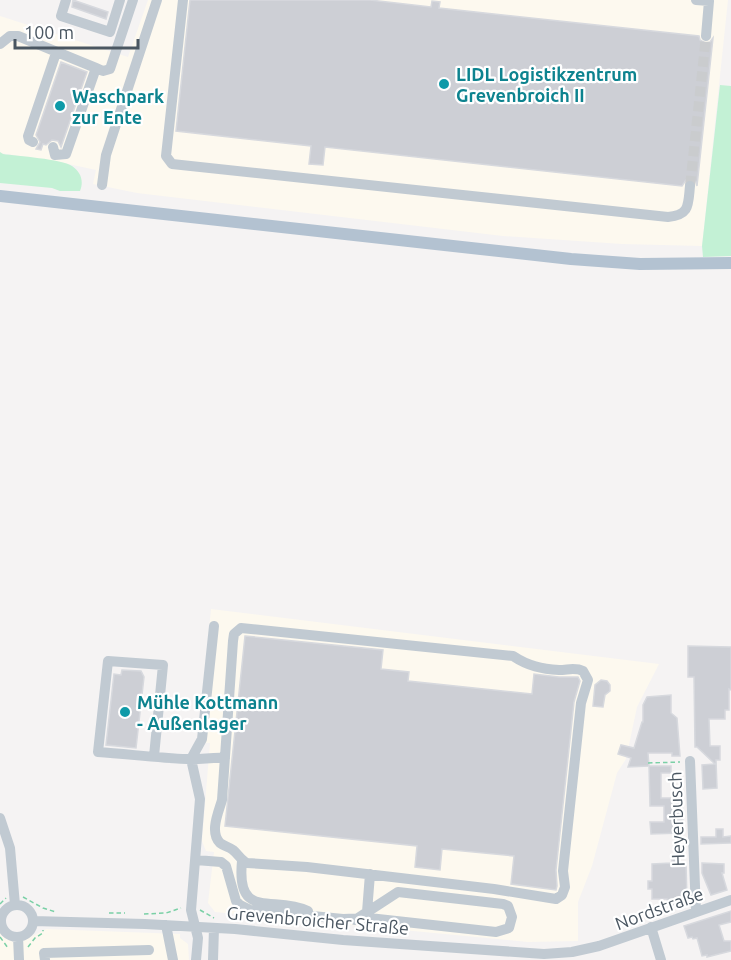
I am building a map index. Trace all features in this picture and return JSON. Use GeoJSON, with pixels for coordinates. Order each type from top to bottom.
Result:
{"type":"FeatureCollection","features":[{"type":"Feature","properties":{"kind":"main road"},"geometry":{"type":"LineString","coordinates":[[1,195],[571,259],[650,264],[731,263]]}},
{"type":"Feature","properties":{"kind":"street"},"geometry":{"type":"LineString","coordinates":[[66,0],[61,16],[110,32],[120,0]]}},
{"type":"Feature","properties":{"kind":"street"},"geometry":{"type":"LineString","coordinates":[[0,44],[10,36],[18,36],[103,71],[110,69],[133,0]]}},
{"type":"Feature","properties":{"kind":"street"},"geometry":{"type":"LineString","coordinates":[[102,185],[106,155],[157,0]]}},
{"type":"Feature","properties":{"kind":"street"},"geometry":{"type":"LineString","coordinates":[[183,0],[166,156],[172,165],[668,217],[679,216],[685,212],[690,186]]}},
{"type":"Feature","properties":{"kind":"street"},"geometry":{"type":"LineString","coordinates":[[696,0],[710,1],[706,36]]}},
{"type":"Feature","properties":{"kind":"street"},"geometry":{"type":"LineString","coordinates":[[33,142],[28,136],[56,53]]}},
{"type":"Feature","properties":{"kind":"street"},"geometry":{"type":"LineString","coordinates":[[53,147],[56,154],[66,154],[96,68]]}},
{"type":"Feature","properties":{"kind":"street"},"geometry":{"type":"LineString","coordinates":[[196,960],[198,938],[191,909],[200,799],[191,759],[202,739],[214,626]]}},
{"type":"Feature","properties":{"kind":"street"},"geometry":{"type":"LineString","coordinates":[[241,628],[513,656],[532,667],[560,670],[579,669],[588,680],[581,703],[563,871],[565,892],[556,899],[494,889],[242,861],[233,850],[220,843],[216,837],[225,758],[234,634],[241,628]]}},
{"type":"Feature","properties":{"kind":"street"},"geometry":{"type":"LineString","coordinates":[[154,756],[163,665],[108,661],[98,752],[191,759],[209,756],[225,758]]}},
{"type":"Feature","properties":{"kind":"street","name":"Heyerbusch"},"geometry":{"type":"LineString","coordinates":[[690,761],[696,911]]}},
{"type":"Feature","properties":{"kind":"street"},"geometry":{"type":"LineString","coordinates":[[0,818],[8,841],[15,905]]}},
{"type":"Feature","properties":{"kind":"street"},"geometry":{"type":"LineString","coordinates":[[196,860],[221,862],[226,866],[236,901],[250,910],[355,920],[369,918],[496,932],[509,928],[512,921],[511,911],[503,904],[398,892],[355,920]]}},
{"type":"Feature","properties":{"kind":"street"},"geometry":{"type":"LineString","coordinates":[[242,861],[241,880],[243,889],[250,899],[302,908],[322,917]]}},
{"type":"Feature","properties":{"kind":"street"},"geometry":{"type":"LineString","coordinates":[[367,912],[370,874]]}},
{"type":"Feature","properties":{"kind":"street","name":"Nordstraße"},"geometry":{"type":"LineString","coordinates":[[595,947],[731,900]]}},
{"type":"Feature","properties":{"kind":"street"},"geometry":{"type":"LineString","coordinates":[[15,905],[22,905],[28,909],[33,921],[29,932],[18,936],[6,932],[1,921],[5,910],[15,905]]}},
{"type":"Feature","properties":{"kind":"street","name":"Grevenbroicher Straße"},"geometry":{"type":"LineString","coordinates":[[33,921],[214,928],[529,954],[561,953],[595,947]]}},
{"type":"Feature","properties":{"kind":"street"},"geometry":{"type":"LineString","coordinates":[[166,925],[173,960]]}},
{"type":"Feature","properties":{"kind":"street"},"geometry":{"type":"LineString","coordinates":[[651,927],[661,960]]}},
{"type":"Feature","properties":{"kind":"street"},"geometry":{"type":"LineString","coordinates":[[213,960],[214,928]]}},
{"type":"Feature","properties":{"kind":"street"},"geometry":{"type":"LineString","coordinates":[[18,936],[19,960]]}},
{"type":"Feature","properties":{"kind":"street"},"geometry":{"type":"LineString","coordinates":[[595,947],[597,960]]}},
{"type":"Feature","properties":{"kind":"street"},"geometry":{"type":"LineString","coordinates":[[45,960],[44,953],[149,950]]}},
{"type":"Feature","properties":{"kind":"path"},"geometry":{"type":"LineString","coordinates":[[648,763],[690,761]]}},
{"type":"Feature","properties":{"kind":"shaded area"},"geometry":{"type":"Polygon","coordinates":[[[148,0],[728,0],[702,246],[622,244],[503,236],[137,193],[93,184],[96,170],[0,153],[0,16],[128,57],[148,0]]]}},
{"type":"Feature","properties":{"kind":"shaded area"},"geometry":{"type":"Polygon","coordinates":[[[211,609],[659,664],[637,707],[626,759],[617,773],[592,866],[578,902],[578,941],[528,942],[215,912],[208,903],[214,852],[206,851],[202,841],[210,743],[198,742],[211,609]]]}},
{"type":"Feature","properties":{"kind":"shaded area"},"geometry":{"type":"Polygon","coordinates":[[[46,929],[180,934],[180,938],[188,944],[189,960],[0,960],[0,930],[2,936],[13,942],[23,941],[46,929]]]}},
{"type":"Feature","properties":{"kind":"green space"},"geometry":{"type":"Polygon","coordinates":[[[720,85],[731,86],[731,256],[703,257],[702,246],[720,85]]]}},
{"type":"Feature","properties":{"kind":"green space"},"geometry":{"type":"Polygon","coordinates":[[[0,152],[59,161],[72,166],[81,177],[80,191],[60,191],[52,188],[0,183],[0,152]]]}},
{"type":"Feature","properties":{"kind":"building"},"geometry":{"type":"Polygon","coordinates":[[[73,0],[108,12],[106,19],[72,7],[73,0]]]}},
{"type":"Feature","properties":{"kind":"building","name":"LIDL Logistikzentrum Grevenbroich II"},"geometry":{"type":"Polygon","coordinates":[[[190,0],[370,0],[431,7],[432,1],[440,2],[439,8],[699,36],[700,40],[705,43],[710,42],[713,38],[697,186],[696,182],[691,179],[686,180],[682,186],[325,147],[323,165],[309,164],[311,146],[176,131],[190,0]]]}},
{"type":"Feature","properties":{"kind":"building","name":"Waschpark zur Ente"},"geometry":{"type":"Polygon","coordinates":[[[61,62],[87,72],[61,147],[58,141],[52,140],[46,145],[43,144],[41,150],[36,149],[40,142],[36,135],[61,62]]]}},
{"type":"Feature","properties":{"kind":"building"},"geometry":{"type":"Polygon","coordinates":[[[245,636],[383,650],[381,669],[409,672],[408,681],[532,694],[534,674],[578,677],[580,681],[574,702],[556,870],[556,890],[511,884],[514,856],[442,849],[440,870],[415,867],[417,846],[225,826],[245,636]]]}},
{"type":"Feature","properties":{"kind":"building"},"geometry":{"type":"Polygon","coordinates":[[[688,646],[731,647],[729,710],[725,710],[725,719],[709,719],[710,746],[720,746],[720,760],[716,760],[717,788],[703,789],[702,765],[715,764],[695,747],[694,677],[688,677],[688,646]]]}},
{"type":"Feature","properties":{"kind":"building","name":"Mühle Kottmann - Außenlager"},"geometry":{"type":"Polygon","coordinates":[[[122,670],[141,671],[144,677],[136,748],[106,745],[114,674],[121,675],[122,670]]]}},
{"type":"Feature","properties":{"kind":"building"},"geometry":{"type":"Polygon","coordinates":[[[601,680],[607,681],[610,691],[605,695],[603,707],[593,706],[595,685],[601,680]]]}},
{"type":"Feature","properties":{"kind":"building"},"geometry":{"type":"Polygon","coordinates":[[[671,695],[671,713],[677,718],[680,756],[672,756],[672,753],[648,753],[649,766],[628,767],[631,758],[618,754],[621,745],[634,748],[643,722],[643,705],[647,697],[671,695]]]}},
{"type":"Feature","properties":{"kind":"building"},"geometry":{"type":"Polygon","coordinates":[[[649,766],[671,766],[671,773],[661,773],[661,798],[682,798],[681,833],[651,834],[650,822],[664,822],[664,806],[650,806],[649,766]]]}},
{"type":"Feature","properties":{"kind":"building"},"geometry":{"type":"Polygon","coordinates":[[[716,829],[723,829],[723,837],[731,836],[731,843],[701,844],[701,837],[716,837],[716,829]]]}},
{"type":"Feature","properties":{"kind":"building"},"geometry":{"type":"Polygon","coordinates":[[[679,855],[679,863],[686,863],[687,901],[683,905],[668,905],[667,899],[652,899],[652,889],[648,889],[648,881],[652,881],[652,864],[672,863],[672,856],[679,855]]]}},
{"type":"Feature","properties":{"kind":"building"},"geometry":{"type":"Polygon","coordinates":[[[702,863],[724,864],[724,873],[722,873],[727,890],[711,895],[702,873],[702,863]]]}},
{"type":"Feature","properties":{"kind":"building"},"geometry":{"type":"Polygon","coordinates":[[[731,911],[731,922],[719,925],[724,941],[731,941],[731,951],[707,957],[707,955],[702,956],[697,938],[688,938],[684,926],[731,911]]]}},
{"type":"Feature","properties":{"kind":"tunnel"},"geometry":{"type":"LineString","coordinates":[[690,186],[706,36]]}},
{"type":"Feature","properties":{"kind":"place","name":"LIDL Logistikzentrum Grevenbroich II"},"geometry":{"type":"Point","coordinates":[444,84]}},
{"type":"Feature","properties":{"kind":"place","name":"Waschpark zur Ente"},"geometry":{"type":"Point","coordinates":[60,106]}},
{"type":"Feature","properties":{"kind":"place","name":"Mühle Kottmann - Außenlager"},"geometry":{"type":"Point","coordinates":[125,712]}}]}
